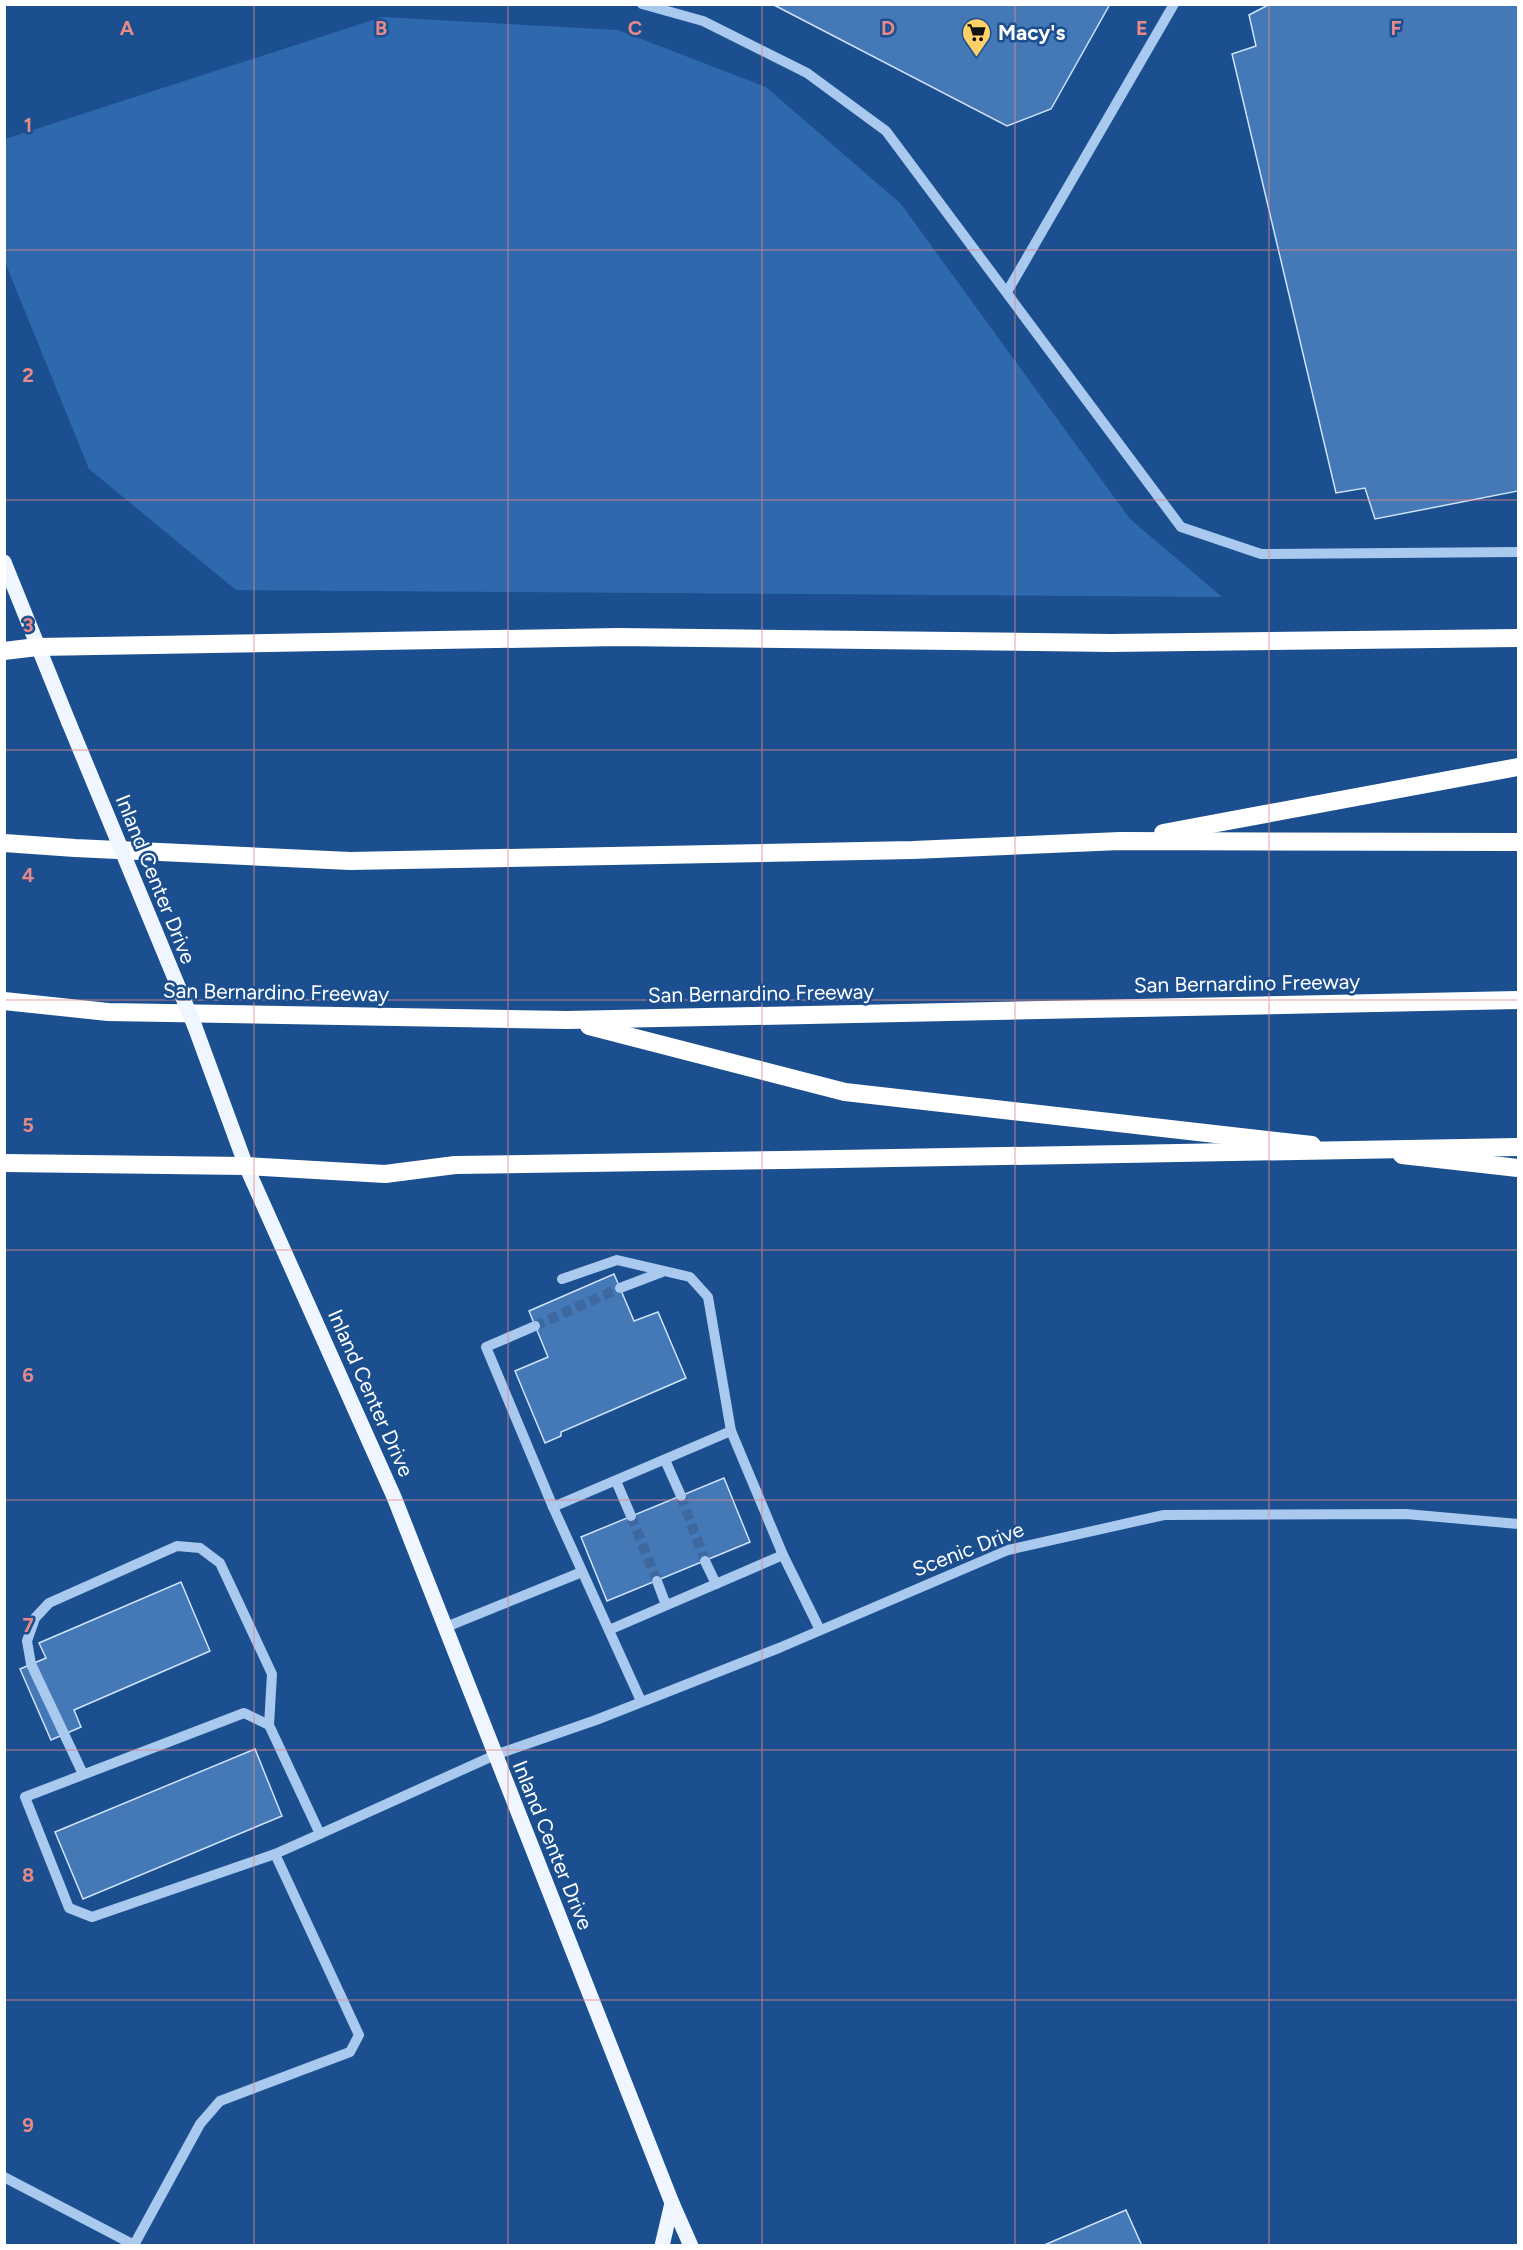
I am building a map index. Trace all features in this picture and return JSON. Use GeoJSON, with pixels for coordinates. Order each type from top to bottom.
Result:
{"type":"FeatureCollection","features":[{"type":"Feature","properties":{"kind":"highway"},"geometry":{"type":"LineString","coordinates":[[4,651],[37,647],[618,637],[1111,643],[1518,638]]}},
{"type":"Feature","properties":{"kind":"highway"},"geometry":{"type":"LineString","coordinates":[[1120,841],[1518,767]]}},
{"type":"Feature","properties":{"kind":"highway"},"geometry":{"type":"LineString","coordinates":[[4,843],[350,861],[913,850],[1120,841],[1518,842]]}},
{"type":"Feature","properties":{"kind":"highway","name":"San Bernardino Freeway"},"geometry":{"type":"LineString","coordinates":[[4,1001],[108,1012],[567,1020],[1518,1000]]}},
{"type":"Feature","properties":{"kind":"highway"},"geometry":{"type":"LineString","coordinates":[[567,1020],[845,1092],[1518,1168]]}},
{"type":"Feature","properties":{"kind":"highway"},"geometry":{"type":"LineString","coordinates":[[4,1163],[246,1166],[385,1174],[454,1165],[1518,1147]]}},
{"type":"Feature","properties":{"kind":"main road","name":"Inland Center Drive"},"geometry":{"type":"LineString","coordinates":[[4,562],[226,1108],[246,1166],[394,1497],[672,2203],[691,2246]]}},
{"type":"Feature","properties":{"kind":"main road"},"geometry":{"type":"LineString","coordinates":[[662,2246],[672,2203]]}},
{"type":"Feature","properties":{"kind":"street"},"geometry":{"type":"LineString","coordinates":[[642,4],[703,21],[807,73],[886,131],[1180,527],[1261,554],[1518,552]]}},
{"type":"Feature","properties":{"kind":"street"},"geometry":{"type":"LineString","coordinates":[[1006,292],[1174,4]]}},
{"type":"Feature","properties":{"kind":"street"},"geometry":{"type":"LineString","coordinates":[[562,1279],[616,1260],[662,1272],[690,1276],[708,1297],[731,1431],[783,1555],[820,1630]]}},
{"type":"Feature","properties":{"kind":"street"},"geometry":{"type":"LineString","coordinates":[[620,1288],[662,1272]]}},
{"type":"Feature","properties":{"kind":"street"},"geometry":{"type":"LineString","coordinates":[[535,1326],[486,1347],[582,1572],[641,1701]]}},
{"type":"Feature","properties":{"kind":"street"},"geometry":{"type":"LineString","coordinates":[[554,1507],[731,1431]]}},
{"type":"Feature","properties":{"kind":"street"},"geometry":{"type":"LineString","coordinates":[[665,1460],[681,1496]]}},
{"type":"Feature","properties":{"kind":"street"},"geometry":{"type":"LineString","coordinates":[[616,1481],[632,1516]]}},
{"type":"Feature","properties":{"kind":"street","name":"Scenic Drive"},"geometry":{"type":"LineString","coordinates":[[83,1774],[25,1797],[69,1908],[92,1917],[275,1854],[495,1755],[596,1720],[779,1648],[1008,1550],[1164,1515],[1406,1515],[1518,1524]]}},
{"type":"Feature","properties":{"kind":"street"},"geometry":{"type":"LineString","coordinates":[[269,1725],[244,1713],[83,1774],[31,1664],[27,1641],[35,1618],[49,1603],[177,1546],[200,1548],[220,1563],[272,1674],[269,1725],[320,1834]]}},
{"type":"Feature","properties":{"kind":"street"},"geometry":{"type":"LineString","coordinates":[[609,1630],[783,1555]]}},
{"type":"Feature","properties":{"kind":"street"},"geometry":{"type":"LineString","coordinates":[[705,1561],[716,1584]]}},
{"type":"Feature","properties":{"kind":"street"},"geometry":{"type":"LineString","coordinates":[[446,1627],[582,1572]]}},
{"type":"Feature","properties":{"kind":"street"},"geometry":{"type":"LineString","coordinates":[[657,1581],[666,1605]]}},
{"type":"Feature","properties":{"kind":"street"},"geometry":{"type":"LineString","coordinates":[[4,2177],[135,2245],[200,2124],[220,2101],[350,2052],[359,2035],[275,1854]]}},
{"type":"Feature","properties":{"kind":"shaded area"},"geometry":{"type":"Polygon","coordinates":[[[382,17],[618,30],[766,87],[901,204],[1130,519],[1222,597],[236,590],[89,469],[5,262],[5,139],[382,17]]]}},
{"type":"Feature","properties":{"kind":"building","name":"Macy's"},"geometry":{"type":"Polygon","coordinates":[[[772,4],[1110,4],[1051,109],[1007,126],[772,4]]]}},
{"type":"Feature","properties":{"kind":"building"},"geometry":{"type":"Polygon","coordinates":[[[1270,4],[1518,4],[1518,491],[1375,519],[1365,488],[1336,493],[1232,54],[1256,46],[1249,15],[1270,4]]]}},
{"type":"Feature","properties":{"kind":"building"},"geometry":{"type":"Polygon","coordinates":[[[614,1274],[634,1321],[658,1312],[686,1378],[561,1432],[561,1436],[545,1443],[515,1371],[548,1357],[529,1311],[614,1274]]]}},
{"type":"Feature","properties":{"kind":"building"},"geometry":{"type":"Polygon","coordinates":[[[724,1478],[750,1542],[607,1601],[581,1537],[724,1478]]]}},
{"type":"Feature","properties":{"kind":"building"},"geometry":{"type":"Polygon","coordinates":[[[181,1582],[210,1651],[74,1710],[81,1727],[51,1740],[20,1669],[46,1658],[39,1643],[181,1582]]]}},
{"type":"Feature","properties":{"kind":"building"},"geometry":{"type":"Polygon","coordinates":[[[255,1749],[282,1816],[83,1899],[55,1832],[255,1749]]]}},
{"type":"Feature","properties":{"kind":"building"},"geometry":{"type":"Polygon","coordinates":[[[1126,2210],[1142,2246],[1042,2246],[1126,2210]]]}},
{"type":"Feature","properties":{"kind":"tunnel"},"geometry":{"type":"LineString","coordinates":[[535,1326],[620,1288]]}},
{"type":"Feature","properties":{"kind":"tunnel"},"geometry":{"type":"LineString","coordinates":[[681,1496],[705,1561]]}},
{"type":"Feature","properties":{"kind":"tunnel"},"geometry":{"type":"LineString","coordinates":[[631,1516],[657,1581]]}},
{"type":"Feature","properties":{"kind":"place","name":"Macy's"},"geometry":{"type":"Point","coordinates":[977,58]}}]}
